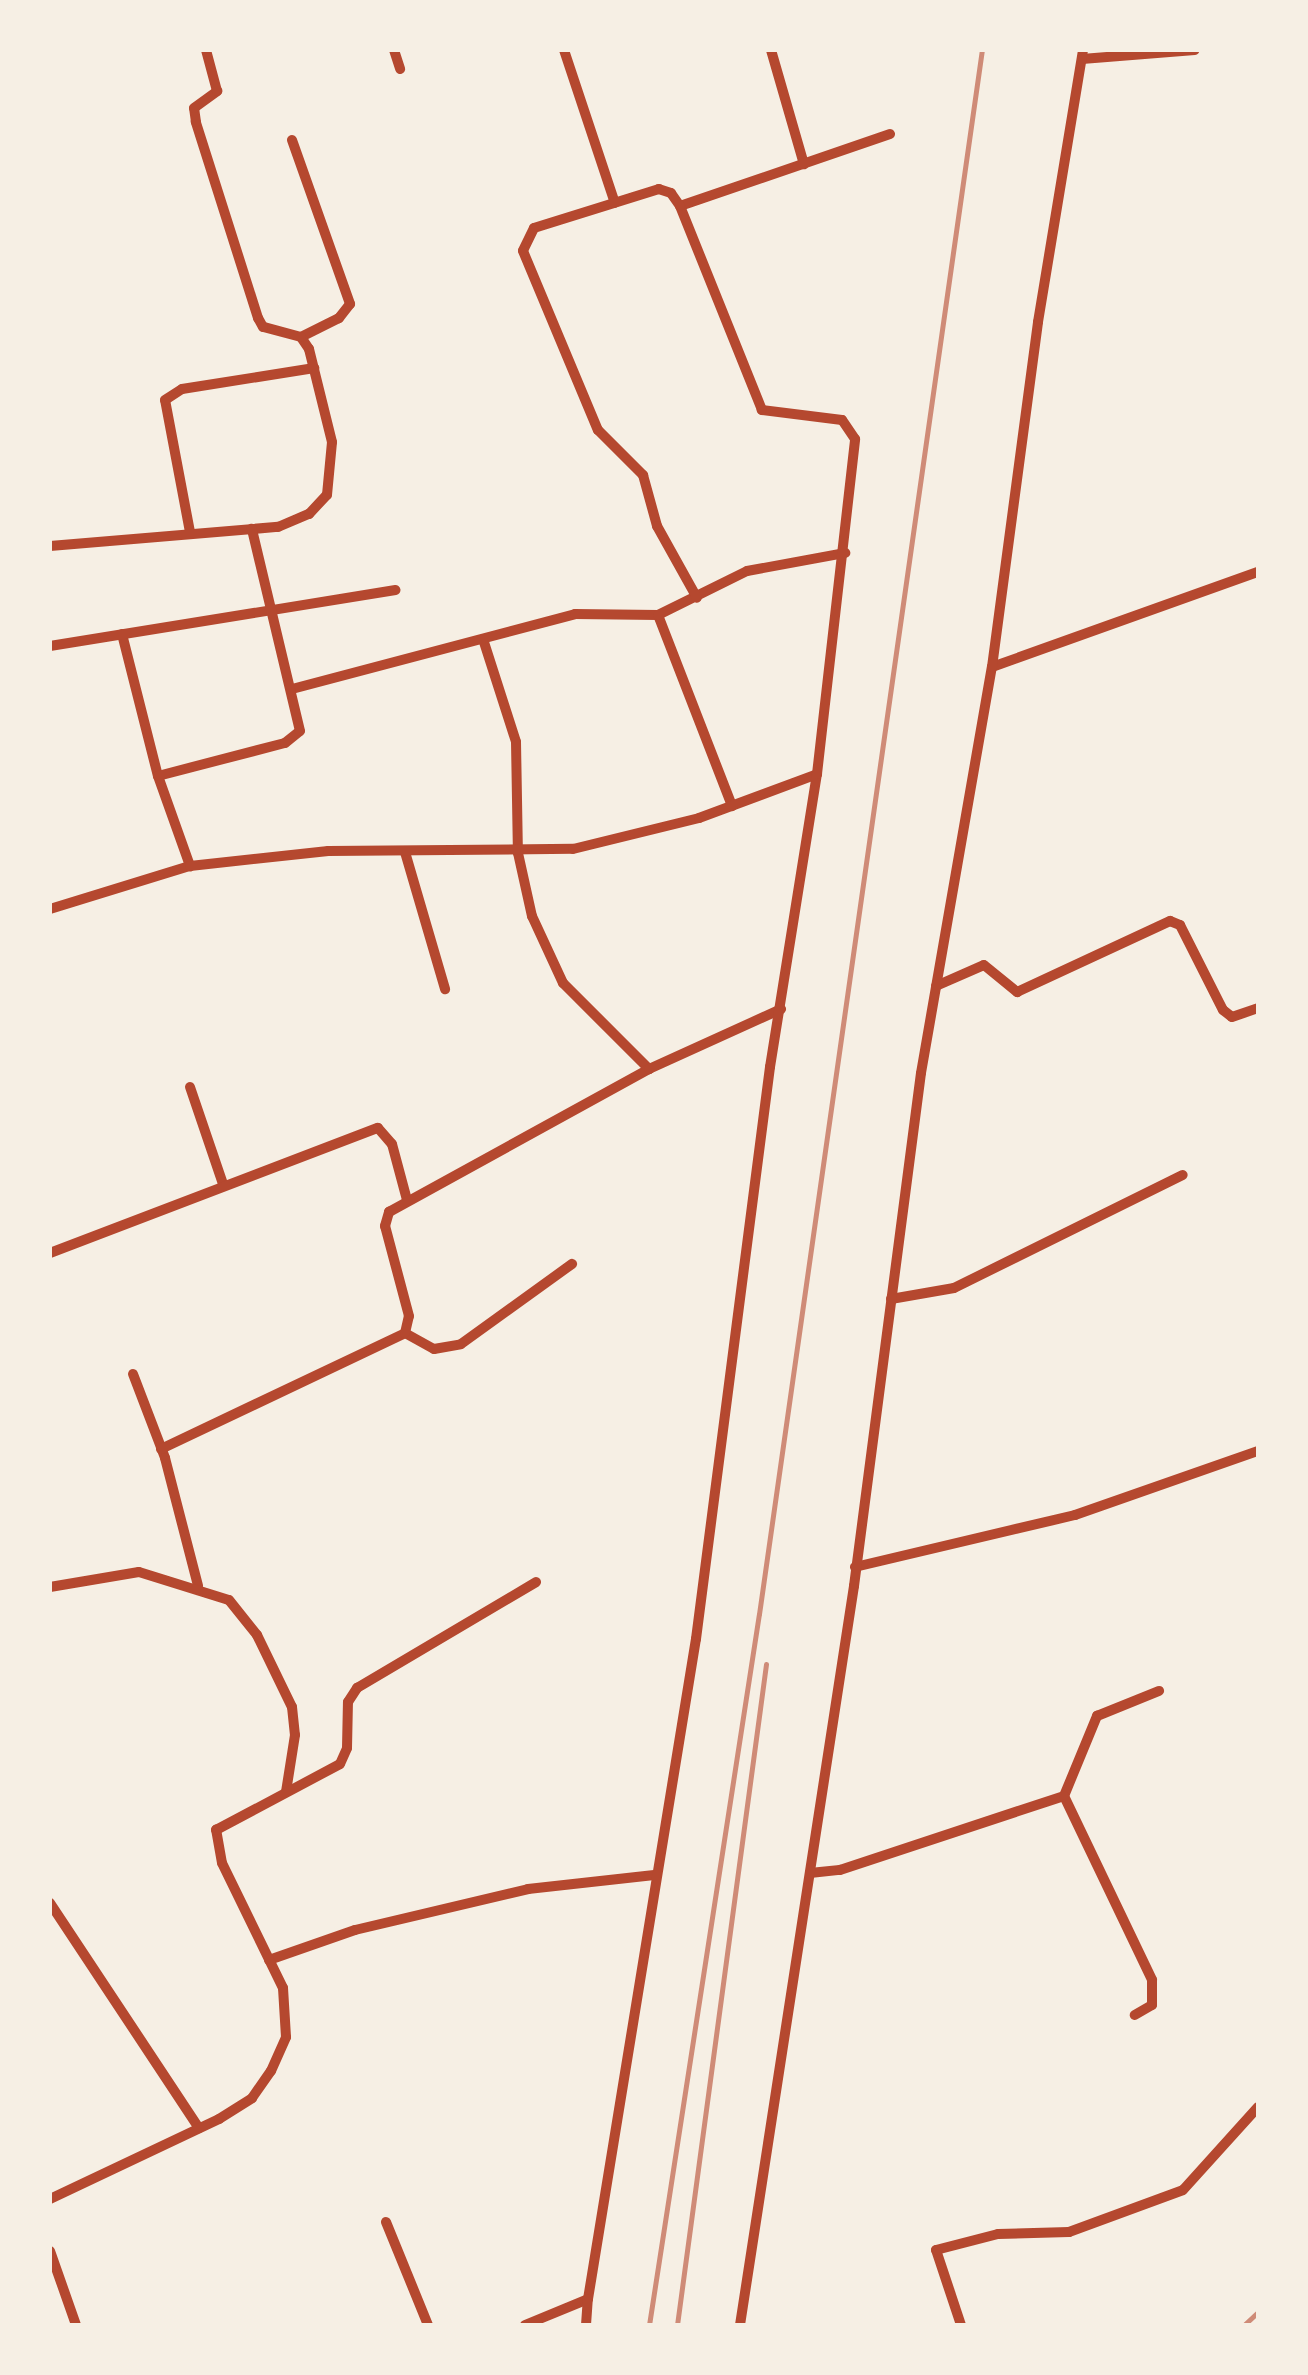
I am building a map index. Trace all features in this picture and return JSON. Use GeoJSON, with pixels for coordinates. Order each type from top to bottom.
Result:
{"type":"FeatureCollection","features":[{"type":"Feature","properties":{"kind":"street"},"geometry":{"type":"LineString","coordinates":[[206,50],[216,91],[194,108],[196,122],[258,318],[262,327],[302,337],[339,318],[350,304],[292,140]]}},
{"type":"Feature","properties":{"kind":"street"},"geometry":{"type":"LineString","coordinates":[[394,50],[400,69]]}},
{"type":"Feature","properties":{"kind":"street"},"geometry":{"type":"LineString","coordinates":[[564,50],[615,203]]}},
{"type":"Feature","properties":{"kind":"street"},"geometry":{"type":"LineString","coordinates":[[771,50],[804,164]]}},
{"type":"Feature","properties":{"kind":"street"},"geometry":{"type":"LineString","coordinates":[[740,2325],[856,1568],[936,986],[992,668],[1038,322],[1082,54],[1194,50]]}},
{"type":"Feature","properties":{"kind":"street"},"geometry":{"type":"LineString","coordinates":[[680,206],[890,134]]}},
{"type":"Feature","properties":{"kind":"street"},"geometry":{"type":"LineString","coordinates":[[586,2325],[654,1875],[696,1638],[781,1010],[818,774],[855,439],[851,426],[762,410],[680,206],[671,192],[659,190],[534,228],[523,251],[598,430],[643,475],[657,526],[697,598]]}},
{"type":"Feature","properties":{"kind":"street"},"geometry":{"type":"LineString","coordinates":[[50,546],[278,527],[309,514],[327,495],[332,442],[314,368],[302,337]]}},
{"type":"Feature","properties":{"kind":"street"},"geometry":{"type":"LineString","coordinates":[[190,532],[165,400],[182,388],[314,368]]}},
{"type":"Feature","properties":{"kind":"street"},"geometry":{"type":"LineString","coordinates":[[158,776],[294,738],[300,722],[252,529]]}},
{"type":"Feature","properties":{"kind":"street"},"geometry":{"type":"LineString","coordinates":[[292,689],[598,611],[658,616],[763,566],[845,553]]}},
{"type":"Feature","properties":{"kind":"street"},"geometry":{"type":"LineString","coordinates":[[992,668],[1258,572]]}},
{"type":"Feature","properties":{"kind":"street"},"geometry":{"type":"LineString","coordinates":[[50,646],[394,590]]}},
{"type":"Feature","properties":{"kind":"street"},"geometry":{"type":"LineString","coordinates":[[658,616],[732,806]]}},
{"type":"Feature","properties":{"kind":"street"},"geometry":{"type":"LineString","coordinates":[[122,634],[158,776],[190,866]]}},
{"type":"Feature","properties":{"kind":"street"},"geometry":{"type":"LineString","coordinates":[[483,638],[516,742],[518,853],[532,916],[563,983],[649,1069]]}},
{"type":"Feature","properties":{"kind":"street"},"geometry":{"type":"LineString","coordinates":[[50,909],[190,866],[328,851],[518,853],[573,849],[732,806],[818,774]]}},
{"type":"Feature","properties":{"kind":"street"},"geometry":{"type":"LineString","coordinates":[[405,852],[445,989]]}},
{"type":"Feature","properties":{"kind":"street"},"geometry":{"type":"LineString","coordinates":[[936,986],[984,965],[1017,992],[1170,921],[1180,925],[1223,1010],[1232,1017],[1258,1008]]}},
{"type":"Feature","properties":{"kind":"street"},"geometry":{"type":"LineString","coordinates":[[405,1333],[409,1316],[385,1226],[389,1212],[649,1069],[781,1010]]}},
{"type":"Feature","properties":{"kind":"street"},"geometry":{"type":"LineString","coordinates":[[190,1086],[223,1184]]}},
{"type":"Feature","properties":{"kind":"street"},"geometry":{"type":"LineString","coordinates":[[50,1252],[378,1128],[392,1144],[407,1200]]}},
{"type":"Feature","properties":{"kind":"street"},"geometry":{"type":"LineString","coordinates":[[891,1299],[954,1288],[1183,1174]]}},
{"type":"Feature","properties":{"kind":"street"},"geometry":{"type":"LineString","coordinates":[[405,1333],[434,1349],[461,1344],[572,1264]]}},
{"type":"Feature","properties":{"kind":"street"},"geometry":{"type":"LineString","coordinates":[[161,1449],[405,1333]]}},
{"type":"Feature","properties":{"kind":"street"},"geometry":{"type":"LineString","coordinates":[[134,1374],[161,1449],[198,1586]]}},
{"type":"Feature","properties":{"kind":"street"},"geometry":{"type":"LineString","coordinates":[[856,1568],[1075,1515],[1258,1451]]}},
{"type":"Feature","properties":{"kind":"street"},"geometry":{"type":"LineString","coordinates":[[50,1587],[138,1572],[198,1586],[229,1600],[257,1635],[292,1708],[296,1735],[286,1792]]}},
{"type":"Feature","properties":{"kind":"street"},"geometry":{"type":"LineString","coordinates":[[50,2199],[199,2128],[252,2098],[286,2037],[284,1988],[214,1841],[226,1821],[340,1764],[347,1748],[348,1702],[357,1688],[536,1582]]}},
{"type":"Feature","properties":{"kind":"street"},"geometry":{"type":"LineString","coordinates":[[1135,2015],[1152,2005],[1152,1980],[1064,1796],[1096,1716],[1159,1691]]}},
{"type":"Feature","properties":{"kind":"street"},"geometry":{"type":"LineString","coordinates":[[810,1872],[840,1870],[1064,1796]]}},
{"type":"Feature","properties":{"kind":"street"},"geometry":{"type":"LineString","coordinates":[[269,1960],[355,1930],[528,1889],[654,1875]]}},
{"type":"Feature","properties":{"kind":"street"},"geometry":{"type":"LineString","coordinates":[[50,1903],[199,2128]]}},
{"type":"Feature","properties":{"kind":"street"},"geometry":{"type":"LineString","coordinates":[[961,2325],[936,2250],[998,2234],[1068,2232],[1183,2190],[1258,2107]]}},
{"type":"Feature","properties":{"kind":"street"},"geometry":{"type":"LineString","coordinates":[[386,2222],[428,2325]]}},
{"type":"Feature","properties":{"kind":"street"},"geometry":{"type":"LineString","coordinates":[[50,2251],[76,2325]]}},
{"type":"Feature","properties":{"kind":"street"},"geometry":{"type":"LineString","coordinates":[[525,2325],[588,2299]]}},
{"type":"Feature","properties":{"kind":"railway"},"geometry":{"type":"LineString","coordinates":[[649,2325],[759,1614],[982,50]]}},
{"type":"Feature","properties":{"kind":"railway"},"geometry":{"type":"LineString","coordinates":[[677,2325],[766,1664]]}},
{"type":"Feature","properties":{"kind":"railway"},"geometry":{"type":"LineString","coordinates":[[1244,2325],[1258,2312]]}}]}
